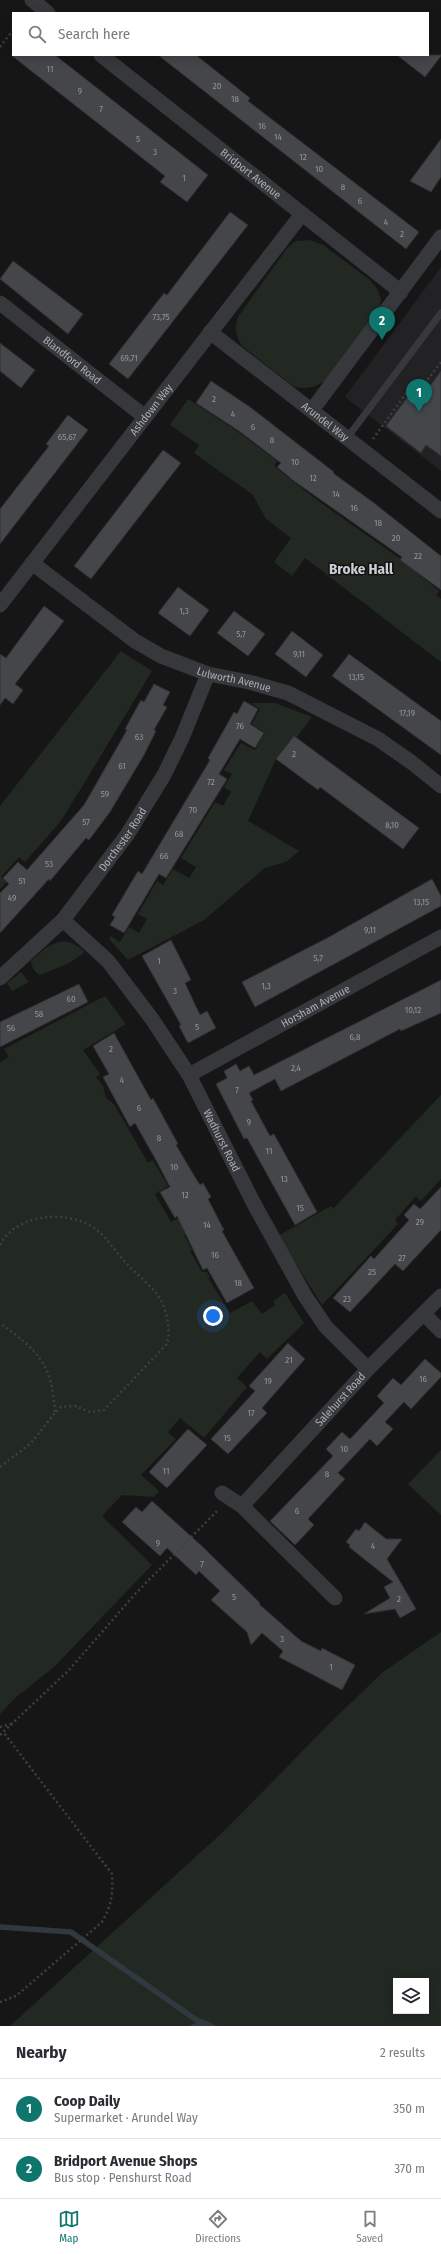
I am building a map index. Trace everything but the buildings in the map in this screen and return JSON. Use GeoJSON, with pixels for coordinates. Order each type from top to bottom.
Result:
{"type":"FeatureCollection","features":[{"type":"Feature","properties":{"kind":"street"},"geometry":{"type":"LineString","coordinates":[[32,0],[47,12]]}},
{"type":"Feature","properties":{"kind":"street","name":"Bridport Avenue"},"geometry":{"type":"LineString","coordinates":[[102,56],[401,292]]}},
{"type":"Feature","properties":{"kind":"street","name":"Ashdown Way"},"geometry":{"type":"LineString","coordinates":[[0,605],[302,214]]}},
{"type":"Feature","properties":{"kind":"street"},"geometry":{"type":"LineString","coordinates":[[312,410],[441,237]]}},
{"type":"Feature","properties":{"kind":"street","name":"Blandford Road"},"geometry":{"type":"LineString","coordinates":[[0,303],[144,417]]}},
{"type":"Feature","properties":{"kind":"street","name":"Arundel Way"},"geometry":{"type":"LineString","coordinates":[[210,332],[441,511]]}},
{"type":"Feature","properties":{"kind":"street","name":"Lulworth Avenue"},"geometry":{"type":"LineString","coordinates":[[32,563],[135,641],[161,656],[208,674],[249,682],[288,693],[338,717],[384,743],[441,786]]}},
{"type":"Feature","properties":{"kind":"street","name":"Dorchester Road"},"geometry":{"type":"LineString","coordinates":[[0,978],[62,920],[127,835],[164,775],[182,738],[208,674]]}},
{"type":"Feature","properties":{"kind":"street","name":"Wadhurst Road"},"geometry":{"type":"LineString","coordinates":[[62,920],[108,961],[152,1019],[189,1075],[254,1204],[305,1296],[326,1327],[368,1369]]}},
{"type":"Feature","properties":{"kind":"street","name":"Horsham Avenue"},"geometry":{"type":"LineString","coordinates":[[189,1075],[441,937]]}},
{"type":"Feature","properties":{"kind":"street","name":"Salehurst Road"},"geometry":{"type":"LineString","coordinates":[[231,1499],[368,1369],[441,1296]]}},
{"type":"Feature","properties":{"kind":"street"},"geometry":{"type":"LineString","coordinates":[[424,1314],[441,1331]]}},
{"type":"Feature","properties":{"kind":"street"},"geometry":{"type":"LineString","coordinates":[[231,1499],[335,1598]]}},
{"type":"Feature","properties":{"kind":"lane"},"geometry":{"type":"LineString","coordinates":[[347,438],[441,314]]}},
{"type":"Feature","properties":{"kind":"path"},"geometry":{"type":"LineString","coordinates":[[0,47],[12,31]]}},
{"type":"Feature","properties":{"kind":"path"},"geometry":{"type":"LineString","coordinates":[[364,451],[412,385],[419,391],[441,362]]}},
{"type":"Feature","properties":{"kind":"path"},"geometry":{"type":"LineString","coordinates":[[0,1245],[12,1230],[26,1222],[41,1218],[73,1219],[88,1224],[102,1233],[122,1259],[158,1297],[165,1312],[168,1338],[166,1344],[104,1410],[90,1412],[75,1406],[61,1407],[31,1443],[0,1467]]}},
{"type":"Feature","properties":{"kind":"path"},"geometry":{"type":"LineString","coordinates":[[0,1323],[36,1353],[48,1369],[54,1390],[55,1413]]}},
{"type":"Feature","properties":{"kind":"path"},"geometry":{"type":"LineString","coordinates":[[0,1735],[4,1733],[34,1701],[69,1670],[136,1593],[231,1499]]}},
{"type":"Feature","properties":{"kind":"path"},"geometry":{"type":"LineString","coordinates":[[0,1727],[12,1724]]}},
{"type":"Feature","properties":{"kind":"path"},"geometry":{"type":"LineString","coordinates":[[0,2002],[16,1996],[92,1932],[102,1922],[112,1906],[112,1874],[4,1733]]}},
{"type":"Feature","properties":{"kind":"shaded area"},"geometry":{"type":"Polygon","coordinates":[[[310,240],[323,245],[370,280],[378,290],[381,300],[379,311],[325,381],[313,387],[302,388],[293,386],[242,346],[238,339],[236,325],[238,317],[288,247],[296,241],[310,240]]]}},
{"type":"Feature","properties":{"kind":"shaded area"},"geometry":{"type":"Polygon","coordinates":[[[441,267],[441,471],[345,397],[441,267]]]}},
{"type":"Feature","properties":{"kind":"shaded area"},"geometry":{"type":"Polygon","coordinates":[[[188,399],[237,431],[277,461],[274,466],[317,500],[399,558],[439,591],[436,595],[441,599],[441,662],[305,558],[292,576],[274,562],[291,538],[266,519],[253,495],[194,453],[199,445],[170,425],[188,399]]]}},
{"type":"Feature","properties":{"kind":"shaded area"},"geometry":{"type":"Polygon","coordinates":[[[121,651],[152,671],[60,822],[25,862],[19,857],[1,877],[7,882],[0,889],[0,806],[121,651]]]}},
{"type":"Feature","properties":{"kind":"shaded area"},"geometry":{"type":"Polygon","coordinates":[[[251,703],[275,703],[312,717],[296,738],[294,736],[276,759],[248,821],[299,851],[286,862],[265,868],[204,920],[128,960],[109,939],[111,936],[120,942],[129,927],[139,933],[147,919],[138,914],[157,881],[163,885],[173,869],[189,878],[196,867],[181,858],[215,802],[223,806],[231,792],[224,787],[232,774],[224,770],[241,743],[255,750],[265,733],[252,724],[260,709],[251,703]]]}},
{"type":"Feature","properties":{"kind":"shaded area"},"geometry":{"type":"Polygon","coordinates":[[[58,942],[69,942],[84,951],[83,954],[69,963],[40,975],[34,969],[31,961],[47,947],[58,942]]]}},
{"type":"Feature","properties":{"kind":"shaded area"},"geometry":{"type":"Polygon","coordinates":[[[21,972],[29,982],[12,991],[7,983],[21,972]]]}},
{"type":"Feature","properties":{"kind":"shaded area"},"geometry":{"type":"Polygon","coordinates":[[[105,996],[126,1024],[83,1050],[100,1074],[96,1077],[103,1086],[106,1098],[114,1104],[148,1163],[153,1160],[168,1186],[155,1194],[171,1222],[179,1218],[187,1234],[184,1235],[192,1250],[190,1251],[202,1272],[206,1271],[210,1277],[208,1278],[230,1313],[252,1301],[262,1314],[275,1305],[273,1301],[285,1293],[304,1323],[267,1359],[260,1352],[237,1378],[247,1387],[204,1438],[180,1418],[168,1432],[176,1439],[141,1475],[159,1491],[154,1497],[122,1495],[102,1516],[152,1565],[54,1667],[15,1698],[0,1714],[0,1062],[9,1057],[4,1049],[105,996]]]}},
{"type":"Feature","properties":{"kind":"shaded area"},"geometry":{"type":"Polygon","coordinates":[[[441,1095],[441,1179],[421,1201],[416,1196],[395,1220],[398,1224],[322,1305],[278,1236],[331,1206],[333,1209],[441,1095]]]}},
{"type":"Feature","properties":{"kind":"shaded area"},"geometry":{"type":"Polygon","coordinates":[[[441,1450],[441,1515],[408,1484],[441,1450]]]}},
{"type":"Feature","properties":{"kind":"shaded area"},"geometry":{"type":"Polygon","coordinates":[[[441,1632],[441,2026],[10,2026],[224,1831],[333,1720],[383,1672],[441,1632]]]}},
{"type":"Feature","properties":{"kind":"shaded area"},"geometry":{"type":"Polygon","coordinates":[[[188,2017],[203,2019],[217,2026],[189,2026],[198,2022],[188,2017]]]}},
{"type":"Feature","properties":{"kind":"waterway"},"geometry":{"type":"LineString","coordinates":[[0,1927],[71,1932],[205,2026]]}},
{"type":"Feature","properties":{"kind":"place","name":"Bridport Avenue Shops"},"geometry":{"type":"Point","coordinates":[382,340]}},
{"type":"Feature","properties":{"kind":"place","name":"Coop Daily"},"geometry":{"type":"Point","coordinates":[419,412]}},
{"type":"Feature","properties":{"kind":"district","name":"Broke Hall"},"geometry":{"type":"Point","coordinates":[361,569]}}]}
